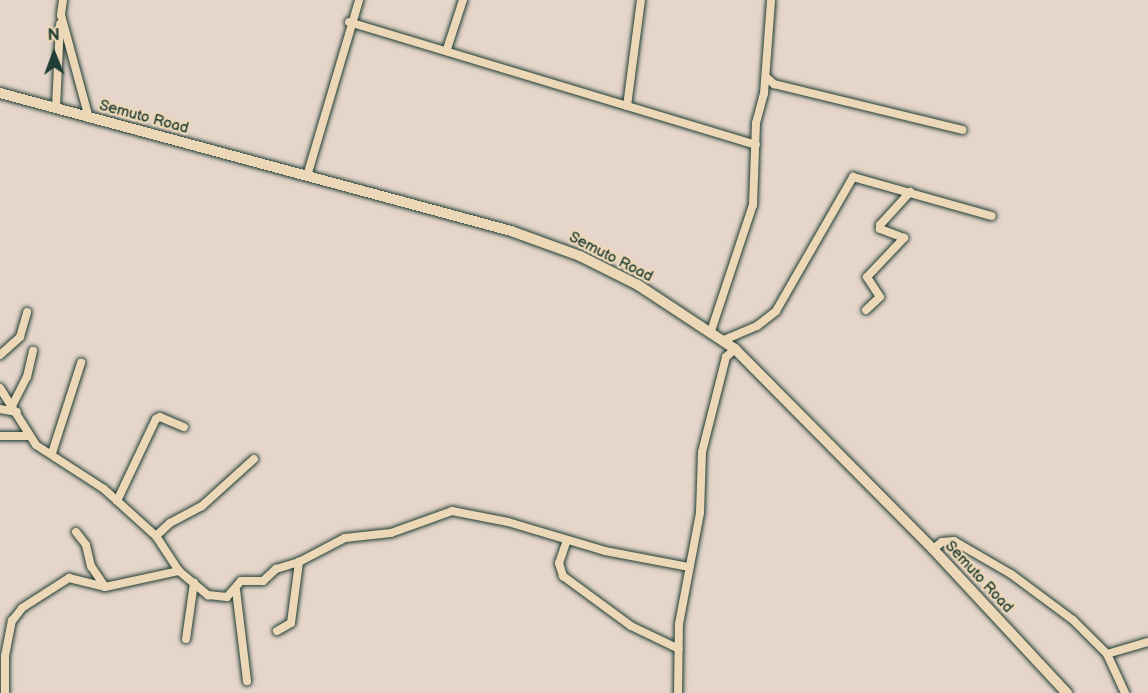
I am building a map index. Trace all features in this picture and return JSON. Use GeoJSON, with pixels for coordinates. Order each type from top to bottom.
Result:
{"type":"FeatureCollection","features":[{"type":"Feature","properties":{"kind":"main road","name":"Semuto Road"},"geometry":{"type":"LineString","coordinates":[[0,93],[558,246],[638,285],[711,331],[735,349],[933,549],[1067,693]]}},
{"type":"Feature","properties":{"kind":"street"},"geometry":{"type":"LineString","coordinates":[[57,107],[63,0]]}},
{"type":"Feature","properties":{"kind":"street"},"geometry":{"type":"LineString","coordinates":[[307,176],[349,22],[358,0]]}},
{"type":"Feature","properties":{"kind":"street"},"geometry":{"type":"LineString","coordinates":[[447,49],[463,0]]}},
{"type":"Feature","properties":{"kind":"street"},"geometry":{"type":"LineString","coordinates":[[627,106],[641,0]]}},
{"type":"Feature","properties":{"kind":"street"},"geometry":{"type":"LineString","coordinates":[[711,331],[750,218],[755,191],[756,145],[766,77],[771,0]]}},
{"type":"Feature","properties":{"kind":"street"},"geometry":{"type":"LineString","coordinates":[[61,15],[89,118]]}},
{"type":"Feature","properties":{"kind":"street"},"geometry":{"type":"LineString","coordinates":[[349,22],[447,49],[756,145]]}},
{"type":"Feature","properties":{"kind":"street"},"geometry":{"type":"LineString","coordinates":[[766,77],[774,84],[962,130]]}},
{"type":"Feature","properties":{"kind":"street"},"geometry":{"type":"LineString","coordinates":[[724,340],[757,326],[776,311],[849,180],[857,176],[992,216]]}},
{"type":"Feature","properties":{"kind":"street"},"geometry":{"type":"LineString","coordinates":[[866,310],[880,297],[867,277],[904,238],[880,225],[910,192]]}},
{"type":"Feature","properties":{"kind":"street"},"geometry":{"type":"LineString","coordinates":[[0,355],[20,337],[27,312]]}},
{"type":"Feature","properties":{"kind":"street"},"geometry":{"type":"LineString","coordinates":[[678,693],[679,649],[689,567],[700,513],[702,453],[726,357],[735,349]]}},
{"type":"Feature","properties":{"kind":"street"},"geometry":{"type":"LineString","coordinates":[[13,404],[27,377],[33,351]]}},
{"type":"Feature","properties":{"kind":"street"},"geometry":{"type":"LineString","coordinates":[[52,453],[81,363]]}},
{"type":"Feature","properties":{"kind":"street"},"geometry":{"type":"LineString","coordinates":[[0,388],[13,404],[28,436],[117,501],[156,536],[179,571],[215,597],[228,597],[241,581],[263,581],[276,569],[299,562],[345,538],[391,532],[452,512],[490,517],[567,540],[689,567]]}},
{"type":"Feature","properties":{"kind":"street"},"geometry":{"type":"LineString","coordinates":[[0,409],[17,412]]}},
{"type":"Feature","properties":{"kind":"street"},"geometry":{"type":"LineString","coordinates":[[117,501],[156,419],[160,417],[184,427]]}},
{"type":"Feature","properties":{"kind":"street"},"geometry":{"type":"LineString","coordinates":[[0,436],[28,436]]}},
{"type":"Feature","properties":{"kind":"street"},"geometry":{"type":"LineString","coordinates":[[156,536],[170,523],[202,506],[254,459]]}},
{"type":"Feature","properties":{"kind":"street"},"geometry":{"type":"LineString","coordinates":[[75,532],[86,545],[92,566],[105,587]]}},
{"type":"Feature","properties":{"kind":"street"},"geometry":{"type":"LineString","coordinates":[[567,540],[559,563],[563,576],[631,627],[679,649]]}},
{"type":"Feature","properties":{"kind":"street"},"geometry":{"type":"LineString","coordinates":[[933,549],[950,540],[988,560],[1073,620],[1107,654],[1125,693]]}},
{"type":"Feature","properties":{"kind":"street"},"geometry":{"type":"LineString","coordinates":[[277,631],[291,623],[299,562]]}},
{"type":"Feature","properties":{"kind":"street"},"geometry":{"type":"LineString","coordinates":[[5,693],[5,656],[12,621],[22,608],[64,579],[105,587],[179,571]]}},
{"type":"Feature","properties":{"kind":"street"},"geometry":{"type":"LineString","coordinates":[[186,639],[194,583]]}},
{"type":"Feature","properties":{"kind":"street"},"geometry":{"type":"LineString","coordinates":[[236,590],[247,681]]}},
{"type":"Feature","properties":{"kind":"street"},"geometry":{"type":"LineString","coordinates":[[1107,654],[1148,642]]}}]}
